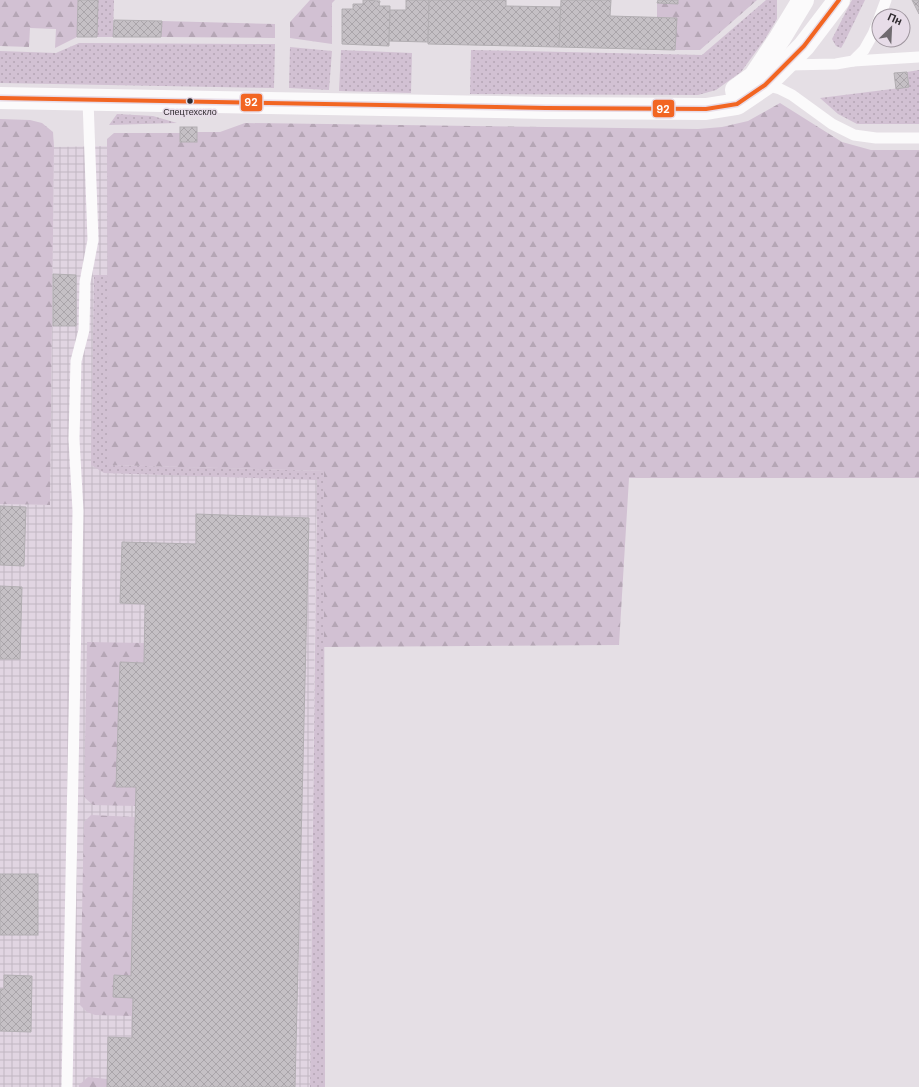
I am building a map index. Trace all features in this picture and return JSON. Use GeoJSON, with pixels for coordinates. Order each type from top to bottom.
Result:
{"type":"FeatureCollection","features":[{"type":"Feature","properties":{"kind":"street"},"geometry":{"type":"LineString","coordinates":[[706,109],[725,99],[754,77],[780,38],[791,9],[803,0]]}},
{"type":"Feature","properties":{"kind":"street"},"geometry":{"type":"LineString","coordinates":[[0,98],[538,108],[706,109],[737,104],[765,85],[804,46],[839,0]]}},
{"type":"Feature","properties":{"kind":"lane"},"geometry":{"type":"LineString","coordinates":[[853,61],[864,50],[871,38]]}},
{"type":"Feature","properties":{"kind":"lane"},"geometry":{"type":"LineString","coordinates":[[785,65],[836,64],[853,61],[919,57]]}},
{"type":"Feature","properties":{"kind":"lane"},"geometry":{"type":"LineString","coordinates":[[765,85],[780,88],[832,124],[854,135],[876,138],[919,138]]}},
{"type":"Feature","properties":{"kind":"lane"},"geometry":{"type":"LineString","coordinates":[[67,1087],[78,510],[74,439],[76,361],[84,330],[85,282],[93,240],[88,100]]}},
{"type":"Feature","properties":{"kind":"shaded area"},"geometry":{"type":"Polygon","coordinates":[[[108,146],[108,465],[324,471],[316,520],[310,1087],[0,1087],[0,504],[50,505],[54,147],[108,146]]]}},
{"type":"Feature","properties":{"kind":"green space"},"geometry":{"type":"Polygon","coordinates":[[[0,0],[78,0],[77,37],[55,48],[56,29],[30,28],[29,47],[0,46],[0,0]]]}},
{"type":"Feature","properties":{"kind":"green space"},"geometry":{"type":"Polygon","coordinates":[[[98,0],[114,0],[113,37],[97,37],[98,0]]]}},
{"type":"Feature","properties":{"kind":"green space"},"geometry":{"type":"Polygon","coordinates":[[[310,0],[335,0],[332,3],[332,44],[290,38],[290,22],[310,0]]]}},
{"type":"Feature","properties":{"kind":"green space"},"geometry":{"type":"Polygon","coordinates":[[[678,0],[757,0],[700,50],[675,50],[676,18],[657,17],[657,3],[677,4],[678,0]]]}},
{"type":"Feature","properties":{"kind":"green space"},"geometry":{"type":"Polygon","coordinates":[[[766,0],[777,0],[777,19],[765,39],[741,72],[716,90],[698,95],[470,94],[471,50],[702,55],[766,0]]]}},
{"type":"Feature","properties":{"kind":"green space"},"geometry":{"type":"Polygon","coordinates":[[[852,0],[865,0],[841,48],[836,46],[832,39],[852,0]]]}},
{"type":"Feature","properties":{"kind":"green space"},"geometry":{"type":"Polygon","coordinates":[[[162,21],[275,24],[275,38],[161,37],[162,21]]]}},
{"type":"Feature","properties":{"kind":"green space"},"geometry":{"type":"Polygon","coordinates":[[[79,43],[275,44],[274,88],[0,83],[0,51],[56,53],[79,43]]]}},
{"type":"Feature","properties":{"kind":"green space"},"geometry":{"type":"Polygon","coordinates":[[[290,47],[332,51],[329,90],[289,88],[290,47]]]}},
{"type":"Feature","properties":{"kind":"green space"},"geometry":{"type":"Polygon","coordinates":[[[341,50],[412,53],[411,93],[339,91],[341,50]]]}},
{"type":"Feature","properties":{"kind":"green space"},"geometry":{"type":"Polygon","coordinates":[[[919,70],[919,124],[857,124],[838,114],[820,98],[908,87],[907,72],[919,70]]]}},
{"type":"Feature","properties":{"kind":"green space"},"geometry":{"type":"Polygon","coordinates":[[[780,103],[842,142],[871,150],[919,150],[919,478],[629,478],[619,645],[324,647],[324,471],[108,465],[107,139],[114,133],[180,133],[181,142],[197,142],[197,132],[220,132],[245,123],[698,129],[722,127],[748,121],[780,103]]]}},
{"type":"Feature","properties":{"kind":"green space"},"geometry":{"type":"Polygon","coordinates":[[[117,114],[153,116],[177,123],[109,125],[117,114]]]}},
{"type":"Feature","properties":{"kind":"green space"},"geometry":{"type":"Polygon","coordinates":[[[0,119],[30,120],[42,123],[53,132],[50,505],[0,504],[0,119]]]}},
{"type":"Feature","properties":{"kind":"green space"},"geometry":{"type":"Polygon","coordinates":[[[94,275],[108,275],[108,465],[324,471],[325,1087],[310,1087],[317,480],[104,473],[91,465],[94,275]]]}},
{"type":"Feature","properties":{"kind":"green space"},"geometry":{"type":"Polygon","coordinates":[[[87,642],[144,643],[144,663],[120,662],[116,786],[136,787],[136,806],[93,805],[84,797],[87,642]]]}},
{"type":"Feature","properties":{"kind":"green space"},"geometry":{"type":"Polygon","coordinates":[[[91,815],[135,817],[131,976],[114,976],[113,997],[133,998],[133,1016],[95,1015],[87,1012],[80,1005],[84,822],[91,815]]]}},
{"type":"Feature","properties":{"kind":"green space"},"geometry":{"type":"Polygon","coordinates":[[[88,1077],[107,1079],[107,1087],[79,1087],[79,1085],[88,1077]]]}},
{"type":"Feature","properties":{"kind":"building"},"geometry":{"type":"Polygon","coordinates":[[[78,0],[98,0],[97,37],[77,37],[78,0]]]}},
{"type":"Feature","properties":{"kind":"building"},"geometry":{"type":"Polygon","coordinates":[[[363,0],[380,1],[379,6],[390,6],[389,46],[342,44],[342,9],[353,9],[353,4],[363,4],[363,0]]]}},
{"type":"Feature","properties":{"kind":"building"},"geometry":{"type":"Polygon","coordinates":[[[406,0],[429,0],[428,42],[389,41],[390,10],[406,10],[406,0]]]}},
{"type":"Feature","properties":{"kind":"building"},"geometry":{"type":"Polygon","coordinates":[[[429,0],[506,0],[506,6],[561,7],[559,47],[428,44],[429,0]]]}},
{"type":"Feature","properties":{"kind":"building"},"geometry":{"type":"Polygon","coordinates":[[[561,0],[611,0],[610,16],[677,18],[675,50],[559,47],[561,0]]]}},
{"type":"Feature","properties":{"kind":"building"},"geometry":{"type":"Polygon","coordinates":[[[658,0],[678,0],[678,4],[657,3],[658,0]]]}},
{"type":"Feature","properties":{"kind":"building"},"geometry":{"type":"Polygon","coordinates":[[[912,0],[919,0],[919,14],[912,0]]]}},
{"type":"Feature","properties":{"kind":"building"},"geometry":{"type":"Polygon","coordinates":[[[114,20],[162,21],[161,37],[113,37],[114,20]]]}},
{"type":"Feature","properties":{"kind":"building"},"geometry":{"type":"Polygon","coordinates":[[[907,72],[909,87],[896,89],[894,73],[907,72]]]}},
{"type":"Feature","properties":{"kind":"building"},"geometry":{"type":"Polygon","coordinates":[[[180,127],[197,127],[197,142],[180,142],[180,127]]]}},
{"type":"Feature","properties":{"kind":"building"},"geometry":{"type":"Polygon","coordinates":[[[53,274],[76,275],[76,326],[53,326],[53,274]]]}},
{"type":"Feature","properties":{"kind":"building"},"geometry":{"type":"Polygon","coordinates":[[[0,506],[26,507],[24,566],[0,565],[0,506]]]}},
{"type":"Feature","properties":{"kind":"building"},"geometry":{"type":"Polygon","coordinates":[[[196,514],[309,518],[295,1087],[107,1087],[108,1037],[132,1038],[133,998],[113,997],[114,975],[131,976],[136,787],[116,787],[120,662],[144,663],[145,604],[120,603],[122,542],[196,544],[196,514]]]}},
{"type":"Feature","properties":{"kind":"building"},"geometry":{"type":"Polygon","coordinates":[[[0,586],[22,587],[20,659],[0,659],[0,586]]]}},
{"type":"Feature","properties":{"kind":"building"},"geometry":{"type":"Polygon","coordinates":[[[0,874],[38,874],[38,935],[0,935],[0,874]]]}},
{"type":"Feature","properties":{"kind":"building"},"geometry":{"type":"Polygon","coordinates":[[[4,975],[32,976],[31,1032],[0,1031],[0,989],[4,989],[4,975]]]}},
{"type":"Feature","properties":{"kind":"transit line","name":"92"},"geometry":{"type":"LineString","coordinates":[[0,98],[546,108],[706,109],[737,104],[765,85],[804,46],[839,0]]}},
{"type":"Feature","properties":{"kind":"place","name":"Спецтехскло"},"geometry":{"type":"Point","coordinates":[190,101]}}]}
